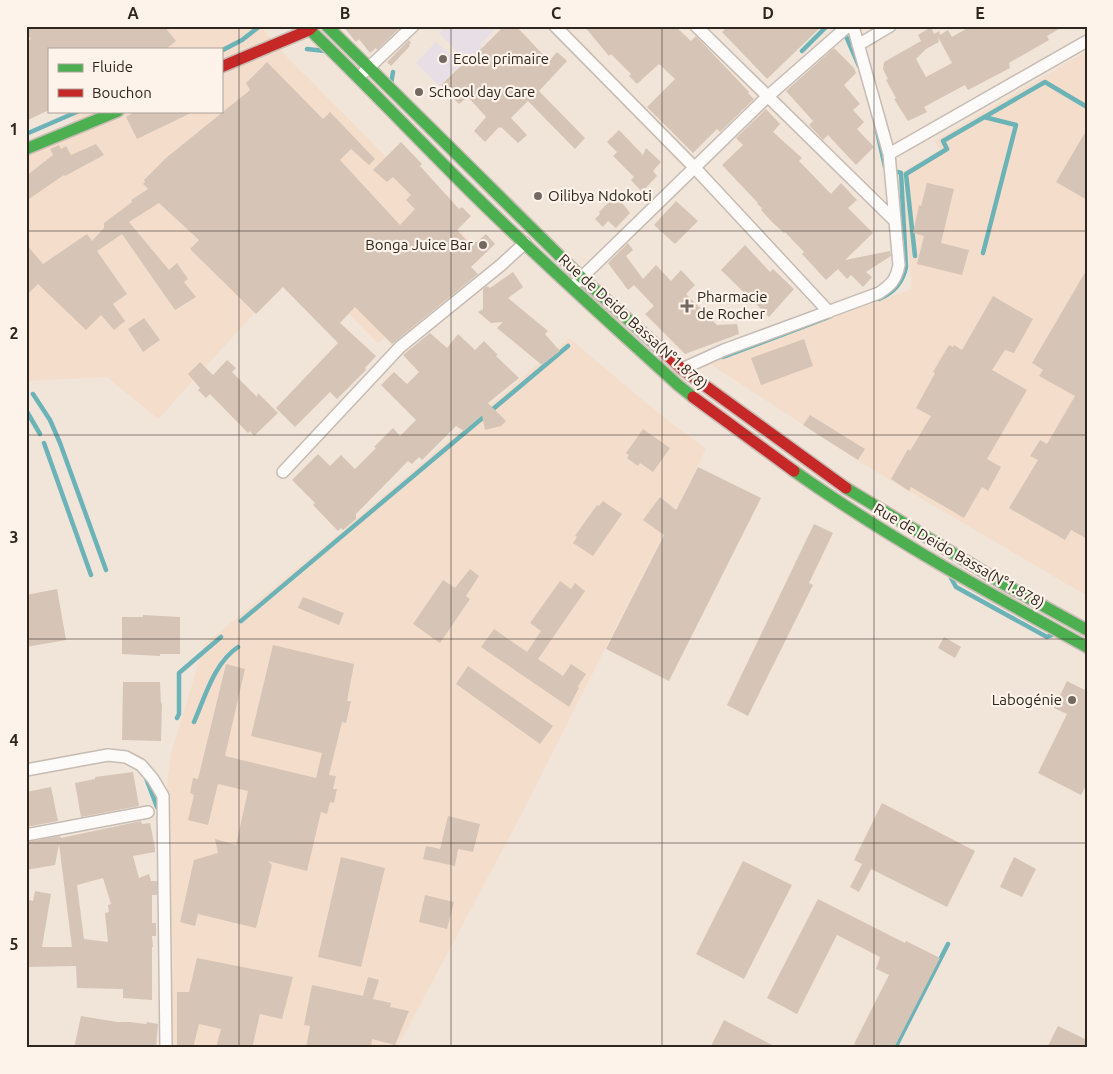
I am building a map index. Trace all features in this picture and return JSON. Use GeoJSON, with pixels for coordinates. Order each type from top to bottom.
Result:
{"type":"FeatureCollection","features":[{"type":"Feature","properties":{"kind":"main road"},"geometry":{"type":"LineString","coordinates":[[327,26],[582,278],[682,368],[852,492],[1002,584],[1087,630]]}},
{"type":"Feature","properties":{"kind":"main road"},"geometry":{"type":"LineString","coordinates":[[222,67],[309,27]]}},
{"type":"Feature","properties":{"kind":"main road","name":"Rue de Deido Bassa(N°1.878)"},"geometry":{"type":"LineString","coordinates":[[309,27],[464,185],[666,376],[819,490],[977,587],[1087,647]]}},
{"type":"Feature","properties":{"kind":"main road"},"geometry":{"type":"LineString","coordinates":[[26,149],[116,112]]}},
{"type":"Feature","properties":{"kind":"street"},"geometry":{"type":"LineString","coordinates":[[359,77],[414,26]]}},
{"type":"Feature","properties":{"kind":"street"},"geometry":{"type":"LineString","coordinates":[[555,26],[694,168],[829,312]]}},
{"type":"Feature","properties":{"kind":"street"},"geometry":{"type":"LineString","coordinates":[[696,26],[895,222]]}},
{"type":"Feature","properties":{"kind":"street"},"geometry":{"type":"LineString","coordinates":[[571,288],[767,97],[848,26]]}},
{"type":"Feature","properties":{"kind":"street"},"geometry":{"type":"LineString","coordinates":[[682,368],[724,350],[879,293],[890,286],[897,277],[899,265],[890,154],[853,26]]}},
{"type":"Feature","properties":{"kind":"street"},"geometry":{"type":"LineString","coordinates":[[858,44],[890,26]]}},
{"type":"Feature","properties":{"kind":"street"},"geometry":{"type":"LineString","coordinates":[[890,154],[1087,42]]}},
{"type":"Feature","properties":{"kind":"street"},"geometry":{"type":"LineString","coordinates":[[283,472],[400,348],[525,243]]}},
{"type":"Feature","properties":{"kind":"street"},"geometry":{"type":"LineString","coordinates":[[26,770],[108,755],[126,757],[141,765],[153,779],[163,796],[166,1048]]}},
{"type":"Feature","properties":{"kind":"street"},"geometry":{"type":"LineString","coordinates":[[26,835],[148,812]]}},
{"type":"Feature","properties":{"kind":"shaded area"},"geometry":{"type":"Polygon","coordinates":[[[26,26],[260,26],[286,56],[484,255],[378,343],[299,264],[158,419],[107,377],[26,381],[26,151],[76,127],[68,112],[222,112],[222,48],[48,48],[26,53],[26,26]]]}},
{"type":"Feature","properties":{"kind":"shaded area","name":"Ecole primaire"},"geometry":{"type":"Polygon","coordinates":[[[446,26],[453,28],[455,26],[498,26],[480,45],[501,67],[492,75],[471,54],[439,86],[416,63],[436,42],[451,55],[456,50],[439,33],[446,26]]]}},
{"type":"Feature","properties":{"kind":"shaded area"},"geometry":{"type":"Polygon","coordinates":[[[1087,51],[1087,596],[865,465],[709,363],[912,289],[902,172],[940,150],[934,141],[1087,51]]]}},
{"type":"Feature","properties":{"kind":"shaded area"},"geometry":{"type":"Polygon","coordinates":[[[569,338],[663,417],[706,449],[522,813],[397,1048],[167,1048],[165,802],[171,754],[204,645],[354,521],[569,338]]]}},
{"type":"Feature","properties":{"kind":"building"},"geometry":{"type":"Polygon","coordinates":[[[26,26],[164,26],[176,41],[167,48],[48,48],[48,110],[26,121],[26,42],[31,39],[26,32],[26,26]]]}},
{"type":"Feature","properties":{"kind":"building"},"geometry":{"type":"Polygon","coordinates":[[[343,26],[399,26],[400,28],[377,50],[376,48],[370,53],[359,39],[356,42],[343,26]]]}},
{"type":"Feature","properties":{"kind":"building"},"geometry":{"type":"Polygon","coordinates":[[[504,26],[516,26],[549,61],[557,52],[567,61],[539,91],[585,138],[575,149],[528,101],[511,118],[527,135],[518,143],[499,127],[485,142],[474,131],[486,117],[468,97],[459,104],[441,85],[468,59],[469,61],[504,26]]]}},
{"type":"Feature","properties":{"kind":"building"},"geometry":{"type":"Polygon","coordinates":[[[584,26],[675,26],[691,41],[696,36],[754,99],[720,132],[717,129],[693,153],[647,107],[675,79],[659,64],[637,84],[629,76],[631,74],[611,54],[609,56],[584,26]]]}},
{"type":"Feature","properties":{"kind":"building"},"geometry":{"type":"Polygon","coordinates":[[[728,26],[822,26],[767,79],[722,32],[728,26]]]}},
{"type":"Feature","properties":{"kind":"building"},"geometry":{"type":"Polygon","coordinates":[[[971,26],[1064,26],[1047,36],[1049,40],[1009,63],[1010,68],[968,90],[965,85],[924,107],[927,112],[908,121],[894,99],[896,98],[886,80],[888,79],[883,69],[884,62],[921,41],[918,35],[931,27],[934,34],[939,31],[940,35],[948,30],[952,37],[971,26]],[[938,37],[939,42],[926,49],[916,59],[926,77],[952,63],[938,37]]]}},
{"type":"Feature","properties":{"kind":"building"},"geometry":{"type":"Polygon","coordinates":[[[409,40],[410,46],[391,66],[387,62],[409,40]]]}},
{"type":"Feature","properties":{"kind":"building"},"geometry":{"type":"Polygon","coordinates":[[[834,48],[854,68],[856,73],[844,85],[860,104],[853,110],[864,122],[857,129],[874,147],[856,165],[828,135],[823,140],[809,125],[813,121],[786,91],[834,48]]]}},
{"type":"Feature","properties":{"kind":"building"},"geometry":{"type":"Polygon","coordinates":[[[267,62],[323,119],[330,112],[375,159],[369,165],[351,149],[340,160],[400,225],[415,209],[406,200],[411,195],[393,177],[387,182],[373,170],[401,142],[459,209],[462,207],[471,216],[457,230],[468,242],[477,242],[486,234],[495,244],[471,267],[478,274],[392,344],[355,307],[340,323],[376,356],[365,368],[366,370],[337,399],[330,392],[295,427],[276,408],[338,343],[283,287],[256,314],[190,249],[199,240],[159,203],[129,222],[169,270],[177,263],[188,279],[184,282],[196,297],[175,310],[122,234],[97,251],[127,294],[113,304],[125,321],[114,330],[101,315],[86,330],[38,284],[26,296],[26,244],[43,264],[87,234],[92,241],[104,228],[104,223],[132,202],[131,200],[148,189],[143,184],[144,180],[166,158],[250,90],[246,83],[267,62]]]}},
{"type":"Feature","properties":{"kind":"building"},"geometry":{"type":"Polygon","coordinates":[[[766,109],[780,124],[773,132],[802,158],[799,161],[831,194],[841,183],[857,200],[848,208],[873,233],[845,260],[890,251],[891,256],[866,272],[872,277],[863,287],[851,275],[847,279],[838,269],[826,280],[802,254],[804,252],[785,232],[772,222],[761,210],[762,208],[758,203],[722,165],[743,145],[736,138],[766,109]]]}},
{"type":"Feature","properties":{"kind":"building"},"geometry":{"type":"Polygon","coordinates":[[[134,112],[193,112],[137,139],[126,117],[134,112]]]}},
{"type":"Feature","properties":{"kind":"building"},"geometry":{"type":"Polygon","coordinates":[[[1087,129],[1087,200],[1056,182],[1087,129]]]}},
{"type":"Feature","properties":{"kind":"building"},"geometry":{"type":"Polygon","coordinates":[[[619,130],[643,155],[646,148],[661,162],[653,171],[657,176],[642,192],[631,180],[634,177],[613,156],[617,152],[607,142],[619,130]]]}},
{"type":"Feature","properties":{"kind":"building"},"geometry":{"type":"Polygon","coordinates":[[[96,144],[104,155],[64,175],[26,201],[26,176],[53,155],[50,149],[59,145],[61,149],[66,146],[71,155],[96,144]]]}},
{"type":"Feature","properties":{"kind":"building"},"geometry":{"type":"Polygon","coordinates":[[[927,183],[954,189],[941,243],[969,250],[962,275],[917,264],[924,236],[913,233],[919,205],[921,206],[927,183]]]}},
{"type":"Feature","properties":{"kind":"building"},"geometry":{"type":"Polygon","coordinates":[[[616,195],[630,213],[616,228],[608,221],[603,227],[595,219],[600,214],[599,212],[616,195]]]}},
{"type":"Feature","properties":{"kind":"building"},"geometry":{"type":"Polygon","coordinates":[[[676,201],[698,221],[675,244],[654,225],[676,201]]]}},
{"type":"Feature","properties":{"kind":"building","name":"Pharmacie de Rocher"},"geometry":{"type":"Polygon","coordinates":[[[628,243],[633,250],[626,256],[643,279],[656,265],[671,281],[681,270],[695,285],[686,294],[717,325],[737,324],[739,334],[685,354],[645,314],[654,306],[634,285],[628,290],[608,263],[628,243]]]}},
{"type":"Feature","properties":{"kind":"building"},"geometry":{"type":"Polygon","coordinates":[[[745,245],[770,272],[773,269],[794,289],[769,317],[721,270],[745,245]]]}},
{"type":"Feature","properties":{"kind":"building"},"geometry":{"type":"Polygon","coordinates":[[[1087,269],[1087,539],[1071,530],[1065,540],[1009,508],[1038,460],[1030,456],[1040,440],[1047,444],[1075,396],[1039,376],[1043,370],[1032,363],[1087,269]]]}},
{"type":"Feature","properties":{"kind":"building"},"geometry":{"type":"Polygon","coordinates":[[[513,272],[523,287],[508,298],[548,331],[545,334],[560,351],[542,365],[497,328],[503,322],[491,323],[478,312],[483,309],[483,289],[487,286],[490,288],[513,272]]]}},
{"type":"Feature","properties":{"kind":"building"},"geometry":{"type":"Polygon","coordinates":[[[993,296],[1033,319],[1014,353],[1005,350],[992,370],[1027,390],[987,459],[1001,467],[988,491],[982,487],[964,518],[911,487],[909,491],[891,479],[908,449],[910,451],[931,416],[916,408],[935,373],[933,372],[949,345],[953,347],[954,345],[962,350],[993,296]]]}},
{"type":"Feature","properties":{"kind":"building"},"geometry":{"type":"Polygon","coordinates":[[[144,318],[160,340],[143,352],[128,329],[144,318]]]}},
{"type":"Feature","properties":{"kind":"building"},"geometry":{"type":"Polygon","coordinates":[[[430,333],[447,348],[458,334],[475,350],[484,341],[498,355],[496,356],[519,378],[488,403],[506,421],[501,426],[485,430],[482,415],[464,431],[456,426],[422,460],[419,457],[412,464],[408,461],[356,514],[356,519],[343,530],[341,528],[338,531],[313,505],[315,503],[292,480],[318,454],[330,466],[341,455],[355,469],[393,428],[400,436],[416,420],[381,385],[394,372],[407,384],[419,372],[403,355],[430,333]]]}},
{"type":"Feature","properties":{"kind":"building"},"geometry":{"type":"Polygon","coordinates":[[[804,339],[813,366],[761,385],[751,358],[804,339]]]}},
{"type":"Feature","properties":{"kind":"building"},"geometry":{"type":"Polygon","coordinates":[[[227,360],[236,368],[232,372],[257,397],[258,393],[278,413],[254,436],[250,431],[248,433],[210,394],[206,398],[198,390],[200,388],[188,374],[200,362],[213,375],[227,360]]]}},
{"type":"Feature","properties":{"kind":"building"},"geometry":{"type":"Polygon","coordinates":[[[810,415],[865,449],[858,460],[803,425],[810,415]]]}},
{"type":"Feature","properties":{"kind":"building"},"geometry":{"type":"Polygon","coordinates":[[[643,429],[670,448],[653,472],[640,463],[638,466],[627,458],[629,455],[626,453],[643,429]]]}},
{"type":"Feature","properties":{"kind":"building"},"geometry":{"type":"Polygon","coordinates":[[[698,467],[761,498],[669,681],[606,649],[664,535],[643,520],[660,497],[676,510],[698,467]]]}},
{"type":"Feature","properties":{"kind":"building"},"geometry":{"type":"Polygon","coordinates":[[[603,501],[622,514],[593,556],[573,543],[577,537],[575,536],[597,505],[599,506],[603,501]]]}},
{"type":"Feature","properties":{"kind":"building"},"geometry":{"type":"Polygon","coordinates":[[[814,524],[833,533],[809,583],[813,585],[748,716],[727,705],[814,524]]]}},
{"type":"Feature","properties":{"kind":"building"},"geometry":{"type":"Polygon","coordinates":[[[470,569],[479,576],[466,596],[470,599],[440,643],[413,624],[443,580],[455,588],[470,569]]]}},
{"type":"Feature","properties":{"kind":"building"},"geometry":{"type":"Polygon","coordinates":[[[560,581],[571,589],[575,583],[585,591],[538,659],[563,676],[571,664],[586,674],[578,686],[579,688],[569,707],[481,647],[494,629],[527,652],[541,631],[530,623],[560,581]]]}},
{"type":"Feature","properties":{"kind":"building"},"geometry":{"type":"Polygon","coordinates":[[[57,589],[66,640],[26,647],[26,595],[57,589]]]}},
{"type":"Feature","properties":{"kind":"building"},"geometry":{"type":"Polygon","coordinates":[[[303,597],[344,613],[339,625],[298,608],[303,597]]]}},
{"type":"Feature","properties":{"kind":"building"},"geometry":{"type":"Polygon","coordinates":[[[143,615],[180,617],[180,654],[160,654],[160,656],[122,654],[122,617],[143,617],[143,615]]]}},
{"type":"Feature","properties":{"kind":"building"},"geometry":{"type":"Polygon","coordinates":[[[944,637],[961,647],[955,658],[938,648],[944,637]]]}},
{"type":"Feature","properties":{"kind":"building"},"geometry":{"type":"Polygon","coordinates":[[[273,645],[354,664],[347,701],[351,701],[346,723],[342,722],[329,775],[336,776],[333,789],[337,789],[334,803],[330,802],[327,814],[321,812],[307,871],[268,861],[272,865],[256,928],[198,914],[195,926],[180,922],[194,860],[218,853],[215,839],[236,845],[248,791],[218,784],[208,825],[188,820],[194,795],[190,793],[193,778],[198,779],[226,664],[245,669],[225,756],[316,778],[322,753],[251,736],[273,645]]]}},
{"type":"Feature","properties":{"kind":"building"},"geometry":{"type":"Polygon","coordinates":[[[468,666],[553,726],[540,744],[456,684],[468,666]]]}},
{"type":"Feature","properties":{"kind":"building"},"geometry":{"type":"Polygon","coordinates":[[[1067,681],[1087,691],[1087,784],[1081,795],[1038,773],[1067,714],[1054,708],[1067,681]]]}},
{"type":"Feature","properties":{"kind":"building"},"geometry":{"type":"Polygon","coordinates":[[[123,682],[160,682],[162,703],[161,741],[122,740],[123,682]]]}},
{"type":"Feature","properties":{"kind":"building"},"geometry":{"type":"Polygon","coordinates":[[[133,772],[139,806],[81,817],[75,783],[95,779],[95,777],[133,772]]]}},
{"type":"Feature","properties":{"kind":"building"},"geometry":{"type":"Polygon","coordinates":[[[51,787],[58,821],[26,827],[26,792],[51,787]]]}},
{"type":"Feature","properties":{"kind":"building"},"geometry":{"type":"Polygon","coordinates":[[[882,803],[975,851],[947,907],[871,869],[859,892],[850,887],[862,864],[854,860],[882,803]]]}},
{"type":"Feature","properties":{"kind":"building"},"geometry":{"type":"Polygon","coordinates":[[[448,816],[480,824],[473,852],[458,849],[455,866],[423,859],[426,846],[440,849],[448,816]]]}},
{"type":"Feature","properties":{"kind":"building"},"geometry":{"type":"Polygon","coordinates":[[[141,821],[142,824],[150,823],[155,852],[133,856],[139,878],[149,874],[151,881],[157,881],[157,895],[152,895],[152,923],[156,923],[156,936],[152,936],[152,1000],[123,998],[123,989],[77,988],[76,966],[26,967],[26,899],[33,901],[35,891],[51,894],[42,947],[72,947],[59,844],[55,865],[26,870],[26,842],[60,836],[61,838],[141,821]],[[103,878],[77,885],[84,939],[108,942],[105,913],[109,912],[108,905],[111,904],[103,878]]]}},
{"type":"Feature","properties":{"kind":"building"},"geometry":{"type":"Polygon","coordinates":[[[341,857],[385,868],[361,967],[318,957],[341,857]]]}},
{"type":"Feature","properties":{"kind":"building"},"geometry":{"type":"Polygon","coordinates":[[[1014,857],[1036,869],[1022,897],[1000,887],[1014,857]]]}},
{"type":"Feature","properties":{"kind":"building"},"geometry":{"type":"Polygon","coordinates":[[[743,861],[792,885],[744,979],[696,954],[743,861]]]}},
{"type":"Feature","properties":{"kind":"building"},"geometry":{"type":"Polygon","coordinates":[[[425,895],[454,902],[447,929],[419,922],[425,895]]]}},
{"type":"Feature","properties":{"kind":"building"},"geometry":{"type":"Polygon","coordinates":[[[818,899],[905,943],[906,941],[940,958],[894,1048],[861,1048],[854,1044],[889,975],[876,969],[880,957],[837,935],[797,1014],[767,998],[818,899]]]}},
{"type":"Feature","properties":{"kind":"building"},"geometry":{"type":"Polygon","coordinates":[[[197,958],[293,977],[282,1019],[260,1014],[252,1048],[216,1048],[221,1029],[199,1024],[193,1048],[177,1048],[177,992],[189,992],[197,958]]]}},
{"type":"Feature","properties":{"kind":"building"},"geometry":{"type":"Polygon","coordinates":[[[368,977],[379,980],[373,999],[391,1003],[390,1007],[409,1011],[395,1045],[372,1039],[371,1048],[306,1048],[310,1026],[304,1025],[312,985],[363,996],[368,977]]]}},
{"type":"Feature","properties":{"kind":"building"},"geometry":{"type":"Polygon","coordinates":[[[81,1016],[117,1022],[158,1024],[156,1048],[74,1048],[81,1016]]]}},
{"type":"Feature","properties":{"kind":"building"},"geometry":{"type":"Polygon","coordinates":[[[724,1020],[778,1048],[710,1048],[724,1020]]]}},
{"type":"Feature","properties":{"kind":"building"},"geometry":{"type":"Polygon","coordinates":[[[1058,1026],[1087,1040],[1087,1048],[1047,1048],[1058,1026]]]}},
{"type":"Feature","properties":{"kind":"waterway"},"geometry":{"type":"LineString","coordinates":[[222,50],[242,40],[260,26]]}},
{"type":"Feature","properties":{"kind":"waterway"},"geometry":{"type":"LineString","coordinates":[[802,51],[827,26]]}},
{"type":"Feature","properties":{"kind":"waterway"},"geometry":{"type":"LineString","coordinates":[[846,36],[859,66]]}},
{"type":"Feature","properties":{"kind":"waterway"},"geometry":{"type":"LineString","coordinates":[[307,49],[325,51]]}},
{"type":"Feature","properties":{"kind":"waterway"},"geometry":{"type":"LineString","coordinates":[[391,84],[393,72]]}},
{"type":"Feature","properties":{"kind":"waterway"},"geometry":{"type":"LineString","coordinates":[[915,256],[906,174],[947,149],[943,141],[1045,82],[1087,107]]}},
{"type":"Feature","properties":{"kind":"waterway"},"geometry":{"type":"LineString","coordinates":[[26,134],[77,112]]}},
{"type":"Feature","properties":{"kind":"waterway"},"geometry":{"type":"LineString","coordinates":[[983,253],[1016,125],[984,117]]}},
{"type":"Feature","properties":{"kind":"waterway"},"geometry":{"type":"LineString","coordinates":[[877,131],[885,167],[888,168]]}},
{"type":"Feature","properties":{"kind":"waterway"},"geometry":{"type":"LineString","coordinates":[[879,299],[889,294],[897,286],[906,267],[901,173],[898,172]]}},
{"type":"Feature","properties":{"kind":"waterway"},"geometry":{"type":"LineString","coordinates":[[723,357],[829,317]]}},
{"type":"Feature","properties":{"kind":"waterway"},"geometry":{"type":"LineString","coordinates":[[241,621],[568,346]]}},
{"type":"Feature","properties":{"kind":"waterway"},"geometry":{"type":"LineString","coordinates":[[33,394],[50,420],[60,443],[106,570]]}},
{"type":"Feature","properties":{"kind":"waterway"},"geometry":{"type":"LineString","coordinates":[[26,410],[40,434]]}},
{"type":"Feature","properties":{"kind":"waterway"},"geometry":{"type":"LineString","coordinates":[[44,443],[91,575]]}},
{"type":"Feature","properties":{"kind":"waterway"},"geometry":{"type":"LineString","coordinates":[[951,578],[956,587],[1047,637],[1054,634]]}},
{"type":"Feature","properties":{"kind":"waterway"},"geometry":{"type":"LineString","coordinates":[[177,718],[179,714],[179,673],[221,637]]}},
{"type":"Feature","properties":{"kind":"waterway"},"geometry":{"type":"LineString","coordinates":[[194,722],[216,671],[238,647]]}},
{"type":"Feature","properties":{"kind":"waterway"},"geometry":{"type":"LineString","coordinates":[[146,778],[157,807]]}},
{"type":"Feature","properties":{"kind":"waterway"},"geometry":{"type":"LineString","coordinates":[[895,1048],[948,944]]}},
{"type":"Feature","properties":{"kind":"traffic: fast"},"geometry":{"type":"LineString","coordinates":[[306,26],[516,236],[693,397]]}},
{"type":"Feature","properties":{"kind":"traffic: fast"},"geometry":{"type":"LineString","coordinates":[[327,26],[582,278],[665,353]]}},
{"type":"Feature","properties":{"kind":"traffic: fast"},"geometry":{"type":"LineString","coordinates":[[26,149],[116,112]]}},
{"type":"Feature","properties":{"kind":"traffic: fast"},"geometry":{"type":"LineString","coordinates":[[794,471],[901,541],[975,585],[1087,647]]}},
{"type":"Feature","properties":{"kind":"traffic: fast"},"geometry":{"type":"LineString","coordinates":[[846,488],[1002,583],[1087,630]]}},
{"type":"Feature","properties":{"kind":"traffic: jam"},"geometry":{"type":"LineString","coordinates":[[222,67],[309,30],[313,26]]}},
{"type":"Feature","properties":{"kind":"traffic: jam"},"geometry":{"type":"LineString","coordinates":[[665,353],[682,369],[846,488]]}},
{"type":"Feature","properties":{"kind":"traffic: jam"},"geometry":{"type":"LineString","coordinates":[[693,397],[794,471]]}},
{"type":"Feature","properties":{"kind":"place","name":"Ecole primaire"},"geometry":{"type":"Point","coordinates":[443,59]}},
{"type":"Feature","properties":{"kind":"place","name":"School day Care"},"geometry":{"type":"Point","coordinates":[419,92]}},
{"type":"Feature","properties":{"kind":"place","name":"Oilibya Ndokoti"},"geometry":{"type":"Point","coordinates":[538,196]}},
{"type":"Feature","properties":{"kind":"place","name":"Bonga Juice Bar"},"geometry":{"type":"Point","coordinates":[483,245]}},
{"type":"Feature","properties":{"kind":"place","name":"Pharmacie de Rocher"},"geometry":{"type":"Point","coordinates":[687,306]}},
{"type":"Feature","properties":{"kind":"place","name":"Labogénie"},"geometry":{"type":"Point","coordinates":[1072,700]}}]}
